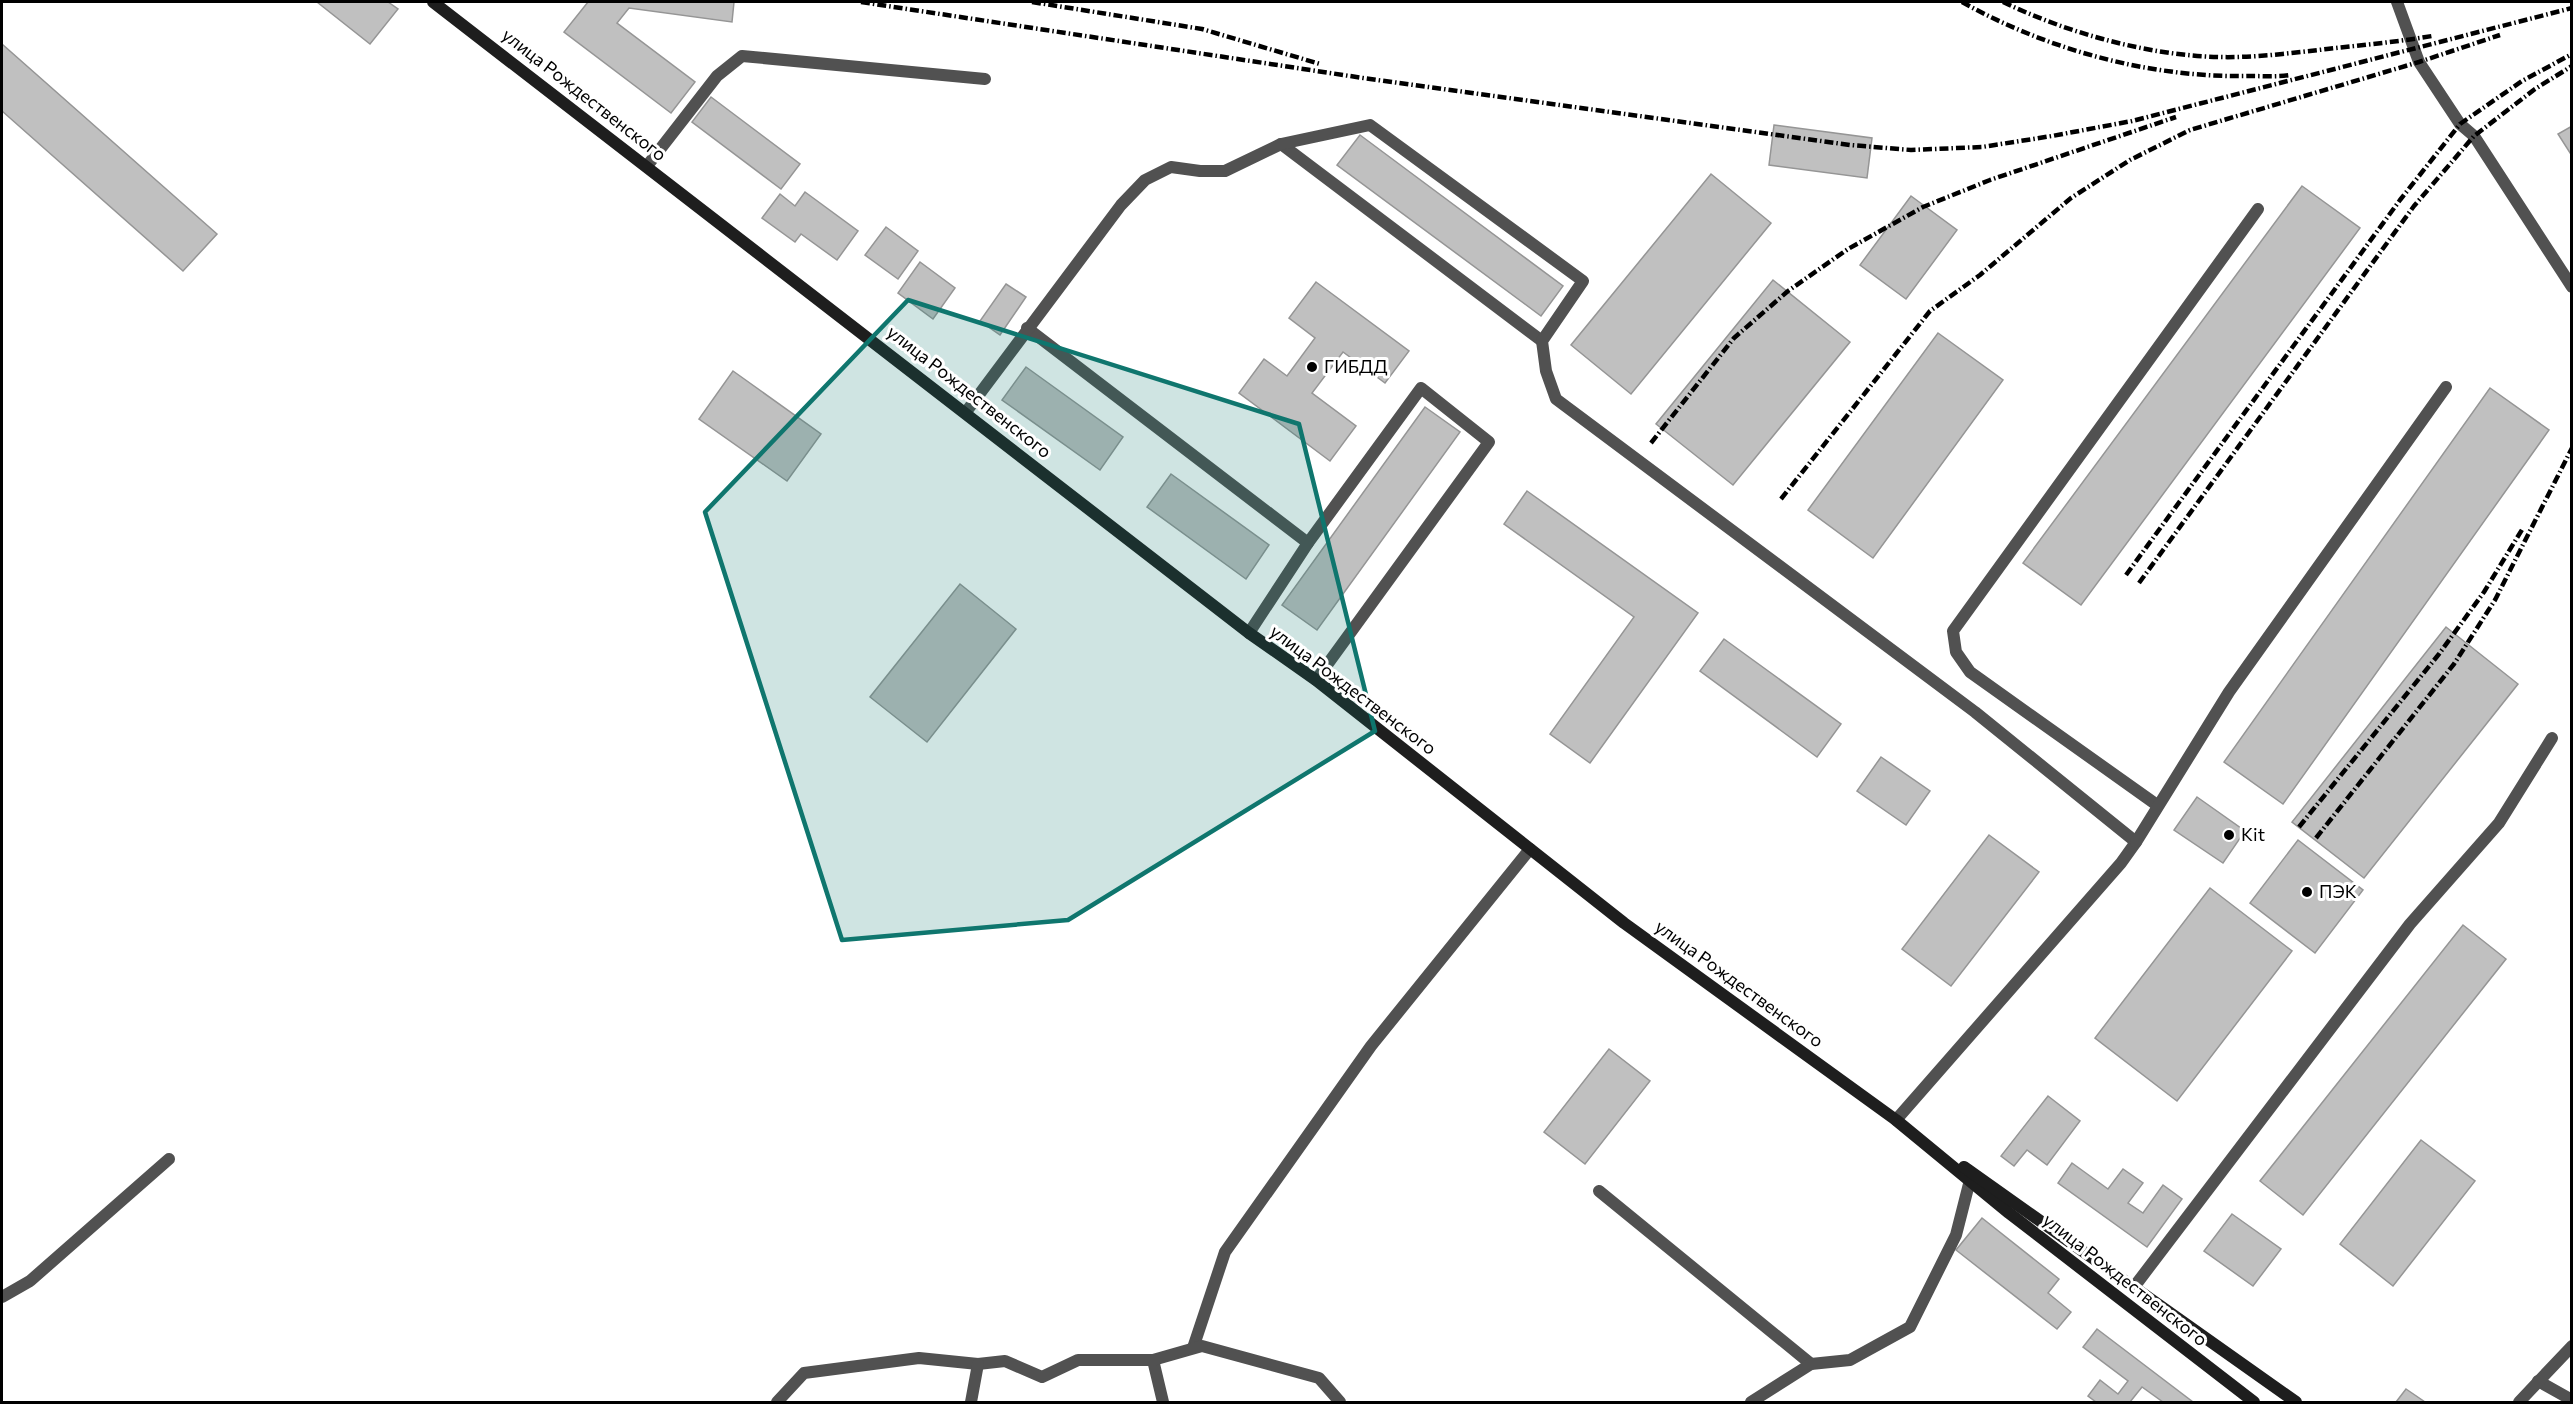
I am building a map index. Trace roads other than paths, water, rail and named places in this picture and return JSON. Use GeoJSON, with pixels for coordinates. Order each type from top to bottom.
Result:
{"type":"FeatureCollection","features":[{"type":"Feature","properties":{"kind":"main road","name":"улица Рождественского"},"geometry":{"type":"LineString","coordinates":[[434,2],[1249,633],[1316,680],[1624,923],[1896,1120],[2254,1402]]}},
{"type":"Feature","properties":{"kind":"main road"},"geometry":{"type":"LineString","coordinates":[[1896,1120],[2017,1203],[2296,1402]]}},
{"type":"Feature","properties":{"kind":"street"},"geometry":{"type":"LineString","coordinates":[[2397,2],[2419,62],[2460,124],[2474,136],[2571,287]]}},
{"type":"Feature","properties":{"kind":"street"},"geometry":{"type":"LineString","coordinates":[[647,166],[717,75],[742,56],[985,78]]}},
{"type":"Feature","properties":{"kind":"street"},"geometry":{"type":"LineString","coordinates":[[966,412],[1027,327],[1121,205],[1145,180],[1171,167],[1200,171],[1225,171],[1281,144],[1370,125],[1582,281],[1542,342],[1546,371],[1557,399],[1975,712],[2136,842]]}},
{"type":"Feature","properties":{"kind":"street"},"geometry":{"type":"LineString","coordinates":[[1281,144],[1542,342]]}},
{"type":"Feature","properties":{"kind":"street"},"geometry":{"type":"LineString","coordinates":[[2157,805],[1970,672],[1956,652],[1953,631],[2258,209]]}},
{"type":"Feature","properties":{"kind":"street"},"geometry":{"type":"LineString","coordinates":[[1027,327],[1308,543]]}},
{"type":"Feature","properties":{"kind":"street"},"geometry":{"type":"LineString","coordinates":[[1896,1120],[2121,863],[2229,692],[2446,387]]}},
{"type":"Feature","properties":{"kind":"street"},"geometry":{"type":"LineString","coordinates":[[1249,633],[1308,543],[1421,388],[1488,442],[1316,680]]}},
{"type":"Feature","properties":{"kind":"street"},"geometry":{"type":"LineString","coordinates":[[2134,1287],[2403,932],[2499,823],[2552,738]]}},
{"type":"Feature","properties":{"kind":"street"},"geometry":{"type":"LineString","coordinates":[[1193,1348],[1225,1252],[1371,1046],[1530,849]]}},
{"type":"Feature","properties":{"kind":"street"},"geometry":{"type":"LineString","coordinates":[[2,1297],[30,1281],[169,1159]]}},
{"type":"Feature","properties":{"kind":"street"},"geometry":{"type":"LineString","coordinates":[[1751,1402],[1811,1364],[1850,1360],[1910,1327],[1956,1236],[1970,1180]]}},
{"type":"Feature","properties":{"kind":"street"},"geometry":{"type":"LineString","coordinates":[[1599,1191],[1811,1364]]}},
{"type":"Feature","properties":{"kind":"street"},"geometry":{"type":"LineString","coordinates":[[777,1402],[804,1373],[919,1358],[978,1364],[1005,1361],[1042,1377],[1078,1360],[1153,1360],[1202,1346],[1319,1378],[1340,1402]]}},
{"type":"Feature","properties":{"kind":"street"},"geometry":{"type":"LineString","coordinates":[[2519,1402],[2571,1346]]}},
{"type":"Feature","properties":{"kind":"street"},"geometry":{"type":"LineString","coordinates":[[1153,1360],[1163,1402]]}},
{"type":"Feature","properties":{"kind":"street"},"geometry":{"type":"LineString","coordinates":[[971,1402],[978,1364]]}},
{"type":"Feature","properties":{"kind":"street"},"geometry":{"type":"LineString","coordinates":[[2538,1381],[2571,1400]]}},
{"type":"Feature","properties":{"kind":"railway"},"geometry":{"type":"LineString","coordinates":[[861,2],[1363,78],[1850,145],[1911,150],[1982,147],[2132,121],[2572,8]]}},
{"type":"Feature","properties":{"kind":"railway"},"geometry":{"type":"LineString","coordinates":[[1032,2],[1202,29],[1320,64]]}},
{"type":"Feature","properties":{"kind":"railway"},"geometry":{"type":"LineString","coordinates":[[1962,2],[2029,34],[2101,58],[2174,72],[2212,75],[2290,75]]}},
{"type":"Feature","properties":{"kind":"railway"},"geometry":{"type":"LineString","coordinates":[[2003,2],[2054,23],[2108,40],[2135,47],[2191,55],[2218,57],[2273,55],[2432,36]]}},
{"type":"Feature","properties":{"kind":"railway"},"geometry":{"type":"LineString","coordinates":[[1781,499],[1930,311],[1980,275],[2071,198],[2130,160],[2190,130],[2419,62],[2500,35]]}},
{"type":"Feature","properties":{"kind":"railway"},"geometry":{"type":"LineString","coordinates":[[2126,575],[2400,200],[2460,124],[2522,81],[2572,54]]}},
{"type":"Feature","properties":{"kind":"railway"},"geometry":{"type":"LineString","coordinates":[[2139,583],[2414,206],[2474,136],[2535,89],[2572,66]]}},
{"type":"Feature","properties":{"kind":"railway"},"geometry":{"type":"LineString","coordinates":[[1651,443],[1734,338],[1788,291],[1848,249],[1923,207],[1990,180],[2176,117]]}},
{"type":"Feature","properties":{"kind":"railway"},"geometry":{"type":"LineString","coordinates":[[2316,838],[2454,664],[2495,600],[2572,448]]}},
{"type":"Feature","properties":{"kind":"railway"},"geometry":{"type":"LineString","coordinates":[[2299,827],[2439,654],[2484,592],[2523,528]]}},
{"type":"Feature","properties":{"kind":"place","name":"ГИБДД"},"geometry":{"type":"Point","coordinates":[1312,367]}},
{"type":"Feature","properties":{"kind":"place","name":"Kit"},"geometry":{"type":"Point","coordinates":[2229,835]}},
{"type":"Feature","properties":{"kind":"place","name":"ПЭК"},"geometry":{"type":"Point","coordinates":[2307,892]}}]}
